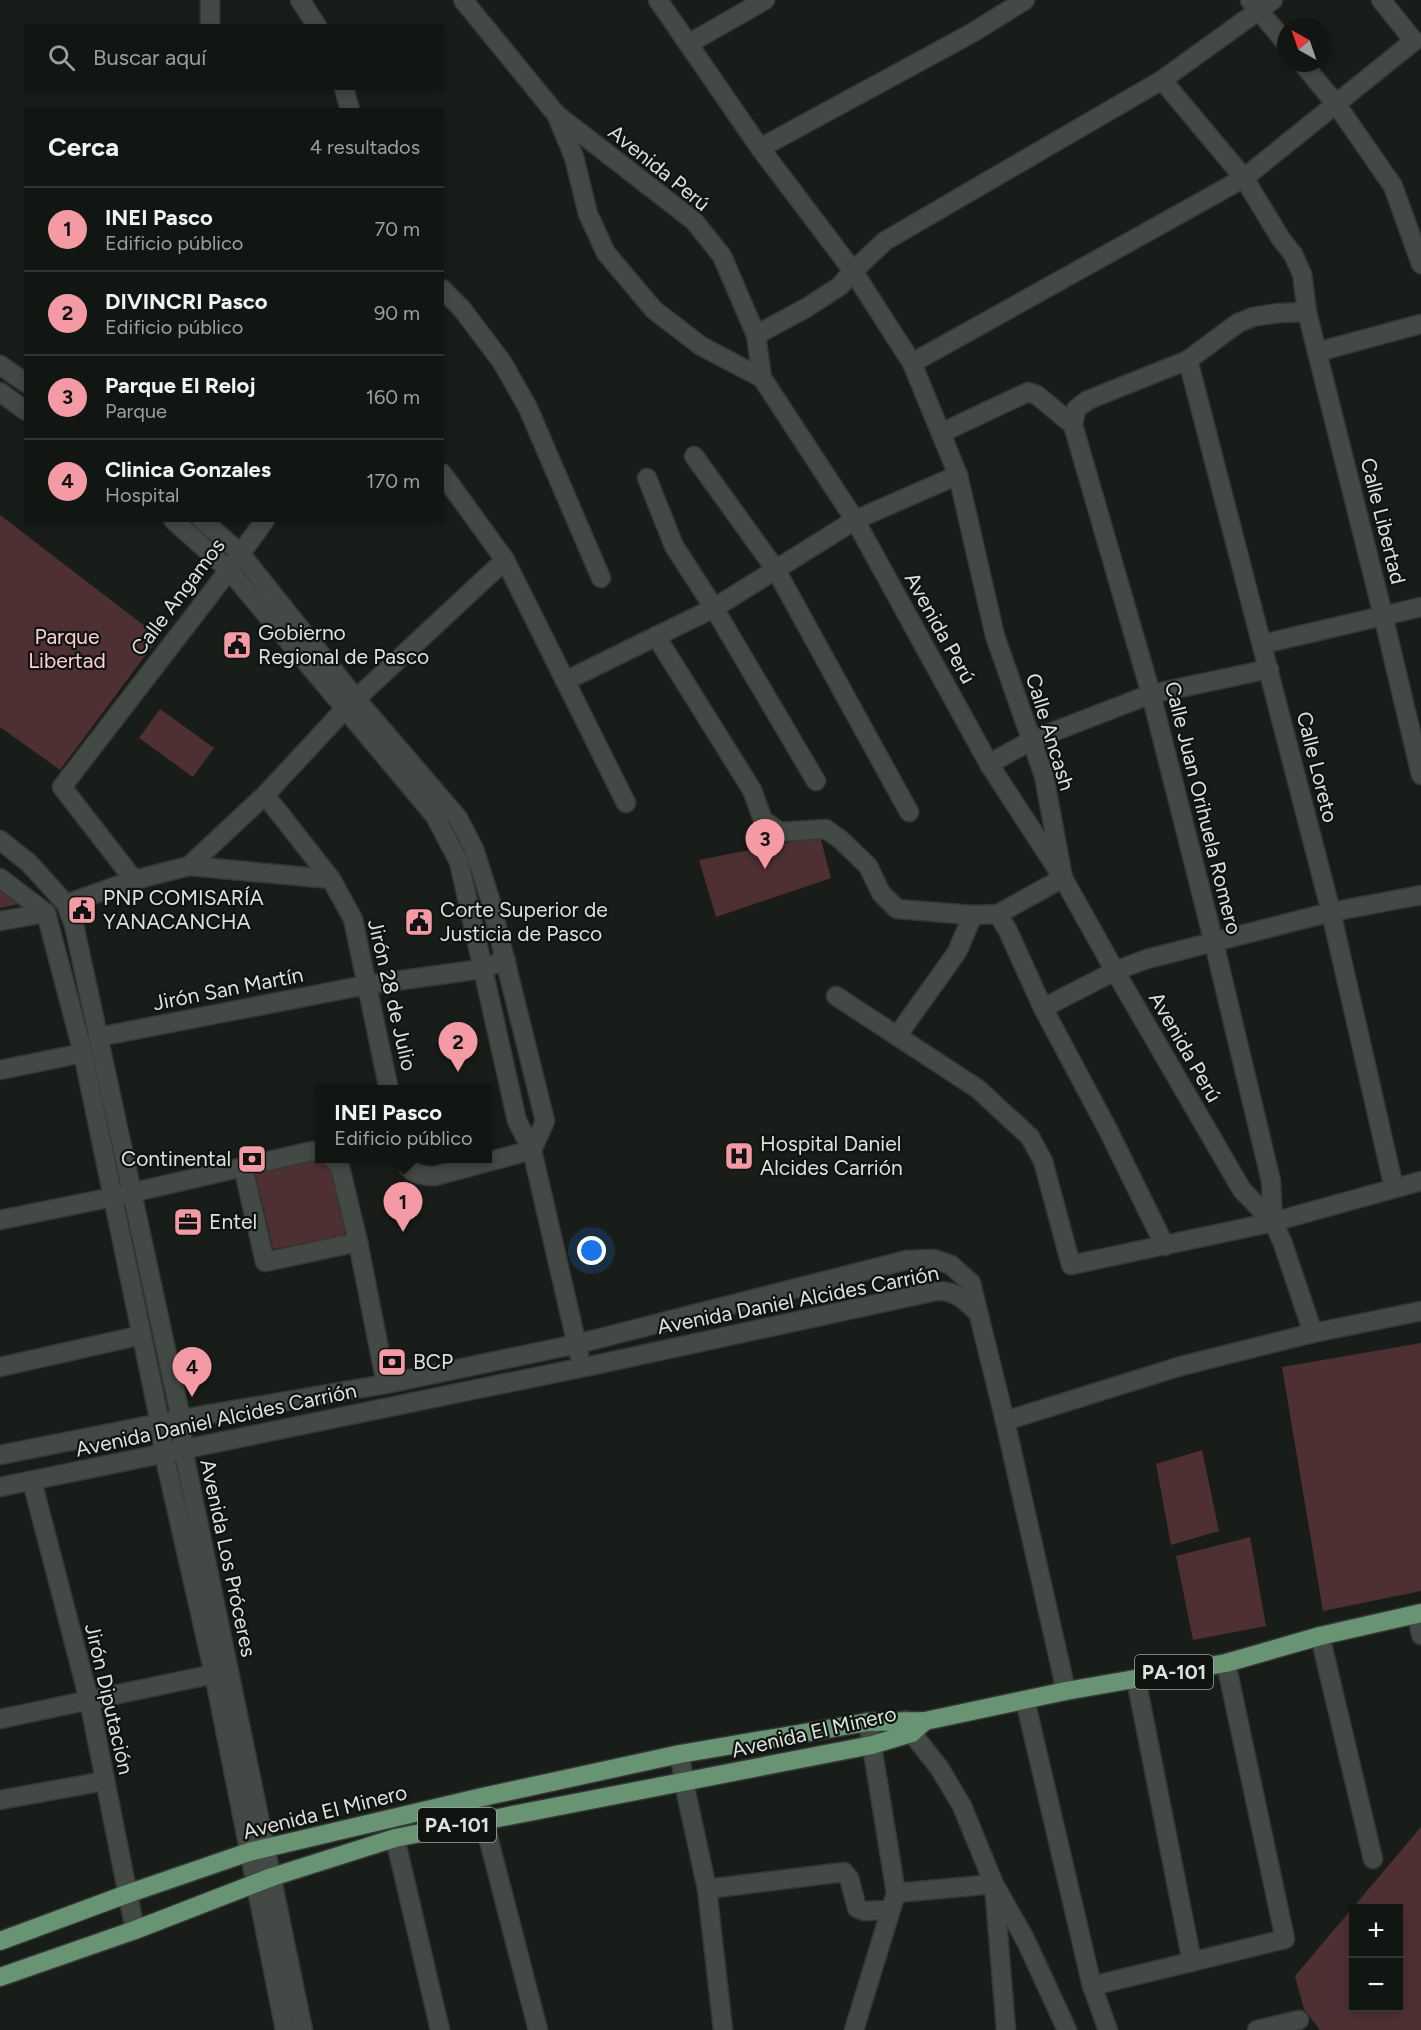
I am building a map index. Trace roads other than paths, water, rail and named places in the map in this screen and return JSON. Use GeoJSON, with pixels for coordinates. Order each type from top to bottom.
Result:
{"type":"FeatureCollection","features":[{"type":"Feature","properties":{"kind":"main road","name":"PA-101"},"geometry":{"type":"LineString","coordinates":[[914,1725],[1066,1691],[1226,1663],[1320,1636],[1419,1614]]}},
{"type":"Feature","properties":{"kind":"main road","name":"Avenida El Minero"},"geometry":{"type":"LineString","coordinates":[[0,1941],[127,1894],[257,1850],[680,1754],[868,1722],[914,1725]]}},
{"type":"Feature","properties":{"kind":"main road","name":"Avenida El Minero"},"geometry":{"type":"LineString","coordinates":[[0,1977],[135,1930],[264,1880],[395,1838],[483,1819],[684,1783],[872,1745],[914,1725]]}},
{"type":"Feature","properties":{"kind":"main road"},"geometry":{"type":"LineString","coordinates":[[364,1825],[369,1846]]}},
{"type":"Feature","properties":{"kind":"street"},"geometry":{"type":"LineString","coordinates":[[210,0],[210,24]]}},
{"type":"Feature","properties":{"kind":"street"},"geometry":{"type":"LineString","coordinates":[[300,0],[316,24]]}},
{"type":"Feature","properties":{"kind":"street","name":"Avenida Perú"},"geometry":{"type":"LineString","coordinates":[[463,0],[556,114],[694,221],[722,256],[756,335],[762,378],[855,520],[989,764],[1063,878],[1242,1190],[1273,1222],[1282,1241],[1313,1333]]}},
{"type":"Feature","properties":{"kind":"street","name":"Calle Ancash"},"geometry":{"type":"LineString","coordinates":[[658,0],[760,148],[853,271],[912,363],[958,475],[995,636],[1044,776],[1063,878]]}},
{"type":"Feature","properties":{"kind":"street"},"geometry":{"type":"LineString","coordinates":[[688,44],[765,0]]}},
{"type":"Feature","properties":{"kind":"street"},"geometry":{"type":"LineString","coordinates":[[760,148],[972,33],[1025,0]]}},
{"type":"Feature","properties":{"kind":"street"},"geometry":{"type":"LineString","coordinates":[[912,363],[1244,178],[1336,104],[1418,44],[1381,0]]}},
{"type":"Feature","properties":{"kind":"street"},"geometry":{"type":"LineString","coordinates":[[756,335],[806,309],[840,286],[885,241],[1162,80],[1261,3],[1277,29]]}},
{"type":"Feature","properties":{"kind":"street"},"geometry":{"type":"LineString","coordinates":[[1309,72],[1336,104],[1393,186],[1421,264]]}},
{"type":"Feature","properties":{"kind":"street","name":"Calle Libertad"},"geometry":{"type":"LineString","coordinates":[[1162,80],[1244,178],[1293,254],[1302,274],[1307,312],[1421,775]]}},
{"type":"Feature","properties":{"kind":"street"},"geometry":{"type":"LineString","coordinates":[[345,90],[349,108]]}},
{"type":"Feature","properties":{"kind":"street"},"geometry":{"type":"LineString","coordinates":[[556,114],[574,157],[588,214],[606,253],[654,310],[701,346],[762,378]]}},
{"type":"Feature","properties":{"kind":"street"},"geometry":{"type":"LineString","coordinates":[[444,291],[462,309],[502,362],[528,408],[601,578]]}},
{"type":"Feature","properties":{"kind":"street"},"geometry":{"type":"LineString","coordinates":[[941,433],[1028,392],[1075,417],[1088,400],[1188,360],[1238,323],[1253,317],[1278,313],[1307,312]]}},
{"type":"Feature","properties":{"kind":"street"},"geometry":{"type":"LineString","coordinates":[[1317,352],[1421,324]]}},
{"type":"Feature","properties":{"kind":"street","name":"Calle Loreto"},"geometry":{"type":"LineString","coordinates":[[1188,360],[1331,912],[1394,1188]]}},
{"type":"Feature","properties":{"kind":"street"},"geometry":{"type":"LineString","coordinates":[[0,365],[24,382]]}},
{"type":"Feature","properties":{"kind":"street"},"geometry":{"type":"LineString","coordinates":[[0,392],[24,410]]}},
{"type":"Feature","properties":{"kind":"street","name":"Calle Juan Orihuela Romero"},"geometry":{"type":"LineString","coordinates":[[1075,417],[1151,694],[1215,943],[1270,1181],[1273,1222]]}},
{"type":"Feature","properties":{"kind":"street"},"geometry":{"type":"LineString","coordinates":[[694,456],[776,570],[909,812]]}},
{"type":"Feature","properties":{"kind":"street"},"geometry":{"type":"LineString","coordinates":[[566,681],[714,608],[855,520],[958,475]]}},
{"type":"Feature","properties":{"kind":"street"},"geometry":{"type":"LineString","coordinates":[[444,476],[505,560],[626,803]]}},
{"type":"Feature","properties":{"kind":"street"},"geometry":{"type":"LineString","coordinates":[[647,478],[674,546],[714,608],[816,781]]}},
{"type":"Feature","properties":{"kind":"street"},"geometry":{"type":"LineString","coordinates":[[175,522],[229,570],[351,705],[418,785],[458,818],[474,849],[490,899],[545,1121],[532,1150]]}},
{"type":"Feature","properties":{"kind":"street"},"geometry":{"type":"LineString","coordinates":[[204,522],[240,553],[351,705]]}},
{"type":"Feature","properties":{"kind":"street","name":"Calle Angamos"},"geometry":{"type":"LineString","coordinates":[[134,880],[62,787],[263,522]]}},
{"type":"Feature","properties":{"kind":"street"},"geometry":{"type":"LineString","coordinates":[[189,866],[265,795],[351,705],[505,560]]}},
{"type":"Feature","properties":{"kind":"street"},"geometry":{"type":"LineString","coordinates":[[1263,644],[1421,607]]}},
{"type":"Feature","properties":{"kind":"street"},"geometry":{"type":"LineString","coordinates":[[656,636],[753,790],[763,820],[780,832],[826,829],[868,866],[881,893],[897,909],[973,915],[998,914],[1063,878]]}},
{"type":"Feature","properties":{"kind":"street"},"geometry":{"type":"LineString","coordinates":[[989,764],[1032,740],[1151,694],[1269,669]]}},
{"type":"Feature","properties":{"kind":"street"},"geometry":{"type":"LineString","coordinates":[[418,785],[459,862],[517,1121],[532,1150],[581,1367]]}},
{"type":"Feature","properties":{"kind":"street","name":"Jirón 28 de Julio"},"geometry":{"type":"LineString","coordinates":[[265,795],[332,879],[353,919],[389,1085]]}},
{"type":"Feature","properties":{"kind":"street","name":"Avenida Los Próceres"},"geometry":{"type":"LineString","coordinates":[[0,840],[29,863],[66,904],[74,925],[181,1419],[183,1449],[257,1850]]}},
{"type":"Feature","properties":{"kind":"street"},"geometry":{"type":"LineString","coordinates":[[66,904],[134,880],[189,866],[332,879]]}},
{"type":"Feature","properties":{"kind":"street"},"geometry":{"type":"LineString","coordinates":[[0,878],[46,913]]}},
{"type":"Feature","properties":{"kind":"street"},"geometry":{"type":"LineString","coordinates":[[1043,1008],[1115,971],[1147,959],[1331,912],[1421,895]]}},
{"type":"Feature","properties":{"kind":"street"},"geometry":{"type":"LineString","coordinates":[[0,921],[46,913]]}},
{"type":"Feature","properties":{"kind":"street","name":"Avenida Los Próceres"},"geometry":{"type":"LineString","coordinates":[[46,913],[83,1053],[160,1423],[164,1454],[214,1674],[303,2030]]}},
{"type":"Feature","properties":{"kind":"street"},"geometry":{"type":"LineString","coordinates":[[998,914],[1043,1008],[1108,1130],[1165,1246]]}},
{"type":"Feature","properties":{"kind":"street"},"geometry":{"type":"LineString","coordinates":[[897,1036],[957,952],[973,915]]}},
{"type":"Feature","properties":{"kind":"street","name":"Jirón San Martín"},"geometry":{"type":"LineString","coordinates":[[98,1037],[366,985],[482,969],[506,960]]}},
{"type":"Feature","properties":{"kind":"street"},"geometry":{"type":"LineString","coordinates":[[836,996],[978,1089],[1030,1137],[1043,1161],[1071,1265],[1273,1222],[1421,1181]]}},
{"type":"Feature","properties":{"kind":"street"},"geometry":{"type":"LineString","coordinates":[[0,1070],[83,1053]]}},
{"type":"Feature","properties":{"kind":"street"},"geometry":{"type":"LineString","coordinates":[[492,1161],[532,1150]]}},
{"type":"Feature","properties":{"kind":"street"},"geometry":{"type":"LineString","coordinates":[[0,1220],[315,1151]]}},
{"type":"Feature","properties":{"kind":"street"},"geometry":{"type":"LineString","coordinates":[[336,1163],[340,1167],[358,1242],[386,1384]]}},
{"type":"Feature","properties":{"kind":"street"},"geometry":{"type":"LineString","coordinates":[[406,1163],[414,1173],[424,1176],[435,1176],[484,1163]]}},
{"type":"Feature","properties":{"kind":"street"},"geometry":{"type":"LineString","coordinates":[[243,1167],[265,1262],[358,1242]]}},
{"type":"Feature","properties":{"kind":"street","name":"Avenida Daniel Alcides Carrión"},"geometry":{"type":"LineString","coordinates":[[0,1455],[181,1419],[386,1384],[577,1344],[907,1260],[934,1259],[951,1265],[971,1283],[977,1312]]}},
{"type":"Feature","properties":{"kind":"street","name":"Avenida Daniel Alcides Carrión"},"geometry":{"type":"LineString","coordinates":[[0,1487],[936,1291],[949,1290],[961,1296],[977,1312]]}},
{"type":"Feature","properties":{"kind":"street"},"geometry":{"type":"LineString","coordinates":[[1005,1421],[1181,1366],[1313,1333],[1421,1311]]}},
{"type":"Feature","properties":{"kind":"street"},"geometry":{"type":"LineString","coordinates":[[977,1312],[1005,1421],[1066,1691]]}},
{"type":"Feature","properties":{"kind":"street"},"geometry":{"type":"LineString","coordinates":[[0,1367],[142,1335]]}},
{"type":"Feature","properties":{"kind":"street"},"geometry":{"type":"LineString","coordinates":[[490,1362],[494,1385]]}},
{"type":"Feature","properties":{"kind":"street"},"geometry":{"type":"LineString","coordinates":[[301,1398],[305,1424]]}},
{"type":"Feature","properties":{"kind":"street","name":"Jirón Diputación"},"geometry":{"type":"LineString","coordinates":[[32,1481],[89,1700],[135,1930]]}},
{"type":"Feature","properties":{"kind":"street"},"geometry":{"type":"LineString","coordinates":[[1419,1614],[1421,1635]]}},
{"type":"Feature","properties":{"kind":"street"},"geometry":{"type":"LineString","coordinates":[[1320,1636],[1373,1859]]}},
{"type":"Feature","properties":{"kind":"street"},"geometry":{"type":"LineString","coordinates":[[1092,1986],[1285,1939],[1226,1663]]}},
{"type":"Feature","properties":{"kind":"street"},"geometry":{"type":"LineString","coordinates":[[0,1719],[214,1674]]}},
{"type":"Feature","properties":{"kind":"street"},"geometry":{"type":"LineString","coordinates":[[1136,1679],[1192,1962]]}},
{"type":"Feature","properties":{"kind":"street"},"geometry":{"type":"LineString","coordinates":[[1025,1700],[1092,1986],[1108,2030]]}},
{"type":"Feature","properties":{"kind":"street"},"geometry":{"type":"LineString","coordinates":[[854,2030],[893,1901],[868,1722]]}},
{"type":"Feature","properties":{"kind":"street"},"geometry":{"type":"LineString","coordinates":[[914,1725],[962,1806],[994,1884],[1025,1939],[1067,2030]]}},
{"type":"Feature","properties":{"kind":"street"},"geometry":{"type":"LineString","coordinates":[[680,1754],[707,1889],[723,2030]]}},
{"type":"Feature","properties":{"kind":"street"},"geometry":{"type":"LineString","coordinates":[[0,1800],[105,1781]]}},
{"type":"Feature","properties":{"kind":"street"},"geometry":{"type":"LineString","coordinates":[[478,1798],[538,2030]]}},
{"type":"Feature","properties":{"kind":"street"},"geometry":{"type":"LineString","coordinates":[[395,1838],[440,2030]]}},
{"type":"Feature","properties":{"kind":"street"},"geometry":{"type":"LineString","coordinates":[[707,1889],[844,1872],[849,1878],[856,1908],[864,1911],[893,1901],[994,1884]]}},
{"type":"Feature","properties":{"kind":"street","name":"Avenida Los Próceres"},"geometry":{"type":"LineString","coordinates":[[264,1880],[285,2030]]}},
{"type":"Feature","properties":{"kind":"street"},"geometry":{"type":"LineString","coordinates":[[994,1884],[1006,2030]]}},
{"type":"Feature","properties":{"kind":"street"},"geometry":{"type":"LineString","coordinates":[[1257,2030],[1299,2020]]}},
{"type":"Feature","properties":{"kind":"place","name":"Gobierno Regional de Pasco"},"geometry":{"type":"Point","coordinates":[237,645]}},
{"type":"Feature","properties":{"kind":"place","name":"Parque El Reloj"},"geometry":{"type":"Point","coordinates":[765,869]}},
{"type":"Feature","properties":{"kind":"place","name":"PNP COMISARÍA YANACANCHA"},"geometry":{"type":"Point","coordinates":[82,910]}},
{"type":"Feature","properties":{"kind":"place","name":"Corte Superior de Justicia de Pasco"},"geometry":{"type":"Point","coordinates":[419,922]}},
{"type":"Feature","properties":{"kind":"place","name":"DIVINCRI Pasco"},"geometry":{"type":"Point","coordinates":[458,1072]}},
{"type":"Feature","properties":{"kind":"place","name":"Hospital Daniel Alcides Carrión"},"geometry":{"type":"Point","coordinates":[739,1156]}},
{"type":"Feature","properties":{"kind":"place","name":"Continental"},"geometry":{"type":"Point","coordinates":[252,1159]}},
{"type":"Feature","properties":{"kind":"place","name":"Entel"},"geometry":{"type":"Point","coordinates":[188,1222]}},
{"type":"Feature","properties":{"kind":"place","name":"INEI Pasco"},"geometry":{"type":"Point","coordinates":[403,1232]}},
{"type":"Feature","properties":{"kind":"place","name":"BCP"},"geometry":{"type":"Point","coordinates":[392,1362]}},
{"type":"Feature","properties":{"kind":"place","name":"Clinica Gonzales"},"geometry":{"type":"Point","coordinates":[192,1397]}},
{"type":"Feature","properties":{"kind":"park label","name":"Parque Libertad"},"geometry":{"type":"Point","coordinates":[67,649]}}]}
